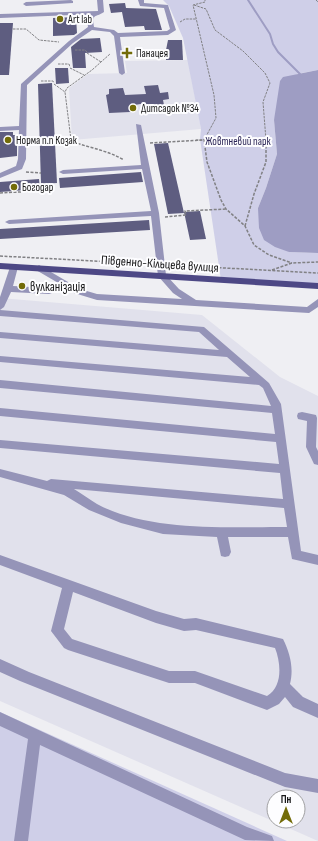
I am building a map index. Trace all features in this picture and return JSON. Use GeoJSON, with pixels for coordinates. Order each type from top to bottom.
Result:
{"type":"FeatureCollection","features":[{"type":"Feature","properties":{"kind":"main road","name":"Південно-Кільцева вулиця"},"geometry":{"type":"LineString","coordinates":[[0,266],[318,286]]}},
{"type":"Feature","properties":{"kind":"street"},"geometry":{"type":"LineString","coordinates":[[0,16],[72,13],[93,14],[101,12],[100,0]]}},
{"type":"Feature","properties":{"kind":"street"},"geometry":{"type":"LineString","coordinates":[[0,176],[19,167],[22,159],[24,84],[71,42],[91,28],[112,31],[117,35],[168,33],[173,30],[166,6],[142,5],[141,0]]}},
{"type":"Feature","properties":{"kind":"street"},"geometry":{"type":"LineString","coordinates":[[26,4],[70,1],[72,13]]}},
{"type":"Feature","properties":{"kind":"street"},"geometry":{"type":"LineString","coordinates":[[91,28],[90,19],[93,14]]}},
{"type":"Feature","properties":{"kind":"street"},"geometry":{"type":"LineString","coordinates":[[117,35],[122,73]]}},
{"type":"Feature","properties":{"kind":"street"},"geometry":{"type":"LineString","coordinates":[[138,125],[145,167],[156,215],[162,276],[176,291],[194,303]]}},
{"type":"Feature","properties":{"kind":"street"},"geometry":{"type":"LineString","coordinates":[[0,129],[24,128]]}},
{"type":"Feature","properties":{"kind":"street"},"geometry":{"type":"LineString","coordinates":[[63,172],[145,167]]}},
{"type":"Feature","properties":{"kind":"street"},"geometry":{"type":"LineString","coordinates":[[9,222],[156,215]]}},
{"type":"Feature","properties":{"kind":"street"},"geometry":{"type":"LineString","coordinates":[[0,307],[8,289],[14,267]]}},
{"type":"Feature","properties":{"kind":"street"},"geometry":{"type":"LineString","coordinates":[[39,268],[77,291],[97,297],[309,310],[318,302]]}},
{"type":"Feature","properties":{"kind":"street"},"geometry":{"type":"LineString","coordinates":[[8,289],[49,291],[66,285]]}},
{"type":"Feature","properties":{"kind":"street"},"geometry":{"type":"LineString","coordinates":[[0,313],[201,329],[262,382],[270,392],[276,404],[277,410],[296,555],[318,560]]}},
{"type":"Feature","properties":{"kind":"street"},"geometry":{"type":"LineString","coordinates":[[0,335],[230,354]]}},
{"type":"Feature","properties":{"kind":"street"},"geometry":{"type":"LineString","coordinates":[[0,359],[262,382]]}},
{"type":"Feature","properties":{"kind":"street"},"geometry":{"type":"LineString","coordinates":[[0,384],[277,410]]}},
{"type":"Feature","properties":{"kind":"street"},"geometry":{"type":"LineString","coordinates":[[0,412],[280,438]]}},
{"type":"Feature","properties":{"kind":"street"},"geometry":{"type":"LineString","coordinates":[[302,416],[312,418],[311,447],[318,461]]}},
{"type":"Feature","properties":{"kind":"street"},"geometry":{"type":"LineString","coordinates":[[0,444],[284,469]]}},
{"type":"Feature","properties":{"kind":"street"},"geometry":{"type":"LineString","coordinates":[[0,473],[67,491],[93,507],[120,518],[163,529],[222,532],[293,532]]}},
{"type":"Feature","properties":{"kind":"street"},"geometry":{"type":"LineString","coordinates":[[31,481],[289,504]]}},
{"type":"Feature","properties":{"kind":"street"},"geometry":{"type":"LineString","coordinates":[[222,532],[225,552]]}},
{"type":"Feature","properties":{"kind":"street"},"geometry":{"type":"LineString","coordinates":[[0,560],[69,585],[156,617],[184,625],[196,624],[279,643],[283,649],[285,662],[284,686],[276,698],[267,703],[195,677],[169,677],[68,644],[57,631],[69,585]]}},
{"type":"Feature","properties":{"kind":"street"},"geometry":{"type":"LineString","coordinates":[[0,665],[32,680],[285,780],[318,786]]}},
{"type":"Feature","properties":{"kind":"street"},"geometry":{"type":"LineString","coordinates":[[284,686],[298,702],[318,712]]}},
{"type":"Feature","properties":{"kind":"street"},"geometry":{"type":"LineString","coordinates":[[0,719],[245,837],[267,841]]}},
{"type":"Feature","properties":{"kind":"street"},"geometry":{"type":"LineString","coordinates":[[21,841],[35,736]]}},
{"type":"Feature","properties":{"kind":"path"},"geometry":{"type":"LineString","coordinates":[[193,5],[204,2],[205,0]]}},
{"type":"Feature","properties":{"kind":"path"},"geometry":{"type":"LineString","coordinates":[[193,5],[214,95],[216,118],[204,140],[207,162],[226,209],[245,226],[254,245],[269,255],[292,263]]}},
{"type":"Feature","properties":{"kind":"path"},"geometry":{"type":"LineString","coordinates":[[193,5],[206,9],[215,30],[243,51],[265,73],[270,83],[263,102],[266,128],[266,162],[254,194],[245,226]]}},
{"type":"Feature","properties":{"kind":"path"},"geometry":{"type":"LineString","coordinates":[[185,19],[196,18]]}},
{"type":"Feature","properties":{"kind":"path"},"geometry":{"type":"LineString","coordinates":[[13,29],[26,29],[39,40],[45,42],[71,42]]}},
{"type":"Feature","properties":{"kind":"path"},"geometry":{"type":"LineString","coordinates":[[119,51],[113,51],[65,92],[71,141],[82,146],[101,150],[122,158],[132,167]]}},
{"type":"Feature","properties":{"kind":"path"},"geometry":{"type":"LineString","coordinates":[[87,53],[101,62]]}},
{"type":"Feature","properties":{"kind":"path"},"geometry":{"type":"LineString","coordinates":[[70,68],[84,75]]}},
{"type":"Feature","properties":{"kind":"path"},"geometry":{"type":"LineString","coordinates":[[54,84],[65,92]]}},
{"type":"Feature","properties":{"kind":"path"},"geometry":{"type":"LineString","coordinates":[[141,144],[204,140]]}},
{"type":"Feature","properties":{"kind":"path"},"geometry":{"type":"LineString","coordinates":[[0,193],[38,191]]}},
{"type":"Feature","properties":{"kind":"path"},"geometry":{"type":"LineString","coordinates":[[156,215],[186,215],[185,210],[226,209]]}},
{"type":"Feature","properties":{"kind":"path"},"geometry":{"type":"LineString","coordinates":[[271,270],[292,263],[318,262]]}},
{"type":"Feature","properties":{"kind":"shaded area","name":"Дитсадок №34"},"geometry":{"type":"Polygon","coordinates":[[[188,60],[201,129],[72,140],[69,88],[88,74],[127,73],[125,61],[188,60]]]}},
{"type":"Feature","properties":{"kind":"shaded area"},"geometry":{"type":"Polygon","coordinates":[[[318,70],[318,253],[289,252],[275,247],[264,240],[259,228],[258,208],[277,154],[274,120],[280,81],[283,77],[318,70]]]}},
{"type":"Feature","properties":{"kind":"shaded area"},"geometry":{"type":"Polygon","coordinates":[[[0,298],[202,315],[280,377],[318,396],[318,841],[291,829],[306,829],[306,789],[266,789],[266,818],[0,701],[0,298]]]}},
{"type":"Feature","properties":{"kind":"green space","name":"Жовтневий парк"},"geometry":{"type":"Polygon","coordinates":[[[163,0],[318,0],[318,70],[297,74],[274,120],[277,154],[258,208],[289,252],[318,253],[318,286],[221,280],[200,139],[201,129],[183,38],[169,6],[163,0]]]}},
{"type":"Feature","properties":{"kind":"green space"},"geometry":{"type":"Polygon","coordinates":[[[0,712],[287,841],[0,841],[0,712]]]}},
{"type":"Feature","properties":{"kind":"building"},"geometry":{"type":"Polygon","coordinates":[[[125,3],[126,8],[156,9],[162,30],[145,30],[144,26],[125,27],[122,12],[111,13],[109,4],[125,3]]]}},
{"type":"Feature","properties":{"kind":"building"},"geometry":{"type":"Polygon","coordinates":[[[76,17],[77,33],[74,35],[53,36],[53,18],[76,17]]]}},
{"type":"Feature","properties":{"kind":"building"},"geometry":{"type":"Polygon","coordinates":[[[0,23],[13,23],[9,75],[0,75],[0,23]]]}},
{"type":"Feature","properties":{"kind":"building"},"geometry":{"type":"Polygon","coordinates":[[[100,38],[102,52],[85,53],[86,68],[73,68],[71,47],[81,39],[100,38]]]}},
{"type":"Feature","properties":{"kind":"building"},"geometry":{"type":"Polygon","coordinates":[[[168,40],[182,40],[183,60],[166,60],[168,40]]]}},
{"type":"Feature","properties":{"kind":"building"},"geometry":{"type":"Polygon","coordinates":[[[55,68],[68,68],[69,83],[56,84],[55,68]]]}},
{"type":"Feature","properties":{"kind":"building"},"geometry":{"type":"Polygon","coordinates":[[[52,83],[57,183],[41,184],[38,84],[52,83]]]}},
{"type":"Feature","properties":{"kind":"building"},"geometry":{"type":"Polygon","coordinates":[[[158,85],[160,93],[168,92],[169,99],[163,100],[165,110],[147,111],[146,103],[129,106],[130,112],[109,113],[106,95],[109,94],[109,89],[123,88],[125,95],[146,94],[144,86],[158,85]]]}},
{"type":"Feature","properties":{"kind":"building"},"geometry":{"type":"Polygon","coordinates":[[[0,132],[13,132],[13,135],[17,135],[17,156],[0,158],[0,132]]]}},
{"type":"Feature","properties":{"kind":"building"},"geometry":{"type":"Polygon","coordinates":[[[168,143],[184,213],[168,214],[154,144],[168,143]]]}},
{"type":"Feature","properties":{"kind":"building"},"geometry":{"type":"Polygon","coordinates":[[[141,172],[143,182],[60,188],[59,178],[141,172]]]}},
{"type":"Feature","properties":{"kind":"building"},"geometry":{"type":"Polygon","coordinates":[[[39,179],[40,189],[0,192],[0,182],[39,179]]]}},
{"type":"Feature","properties":{"kind":"building"},"geometry":{"type":"Polygon","coordinates":[[[200,211],[206,239],[190,240],[184,212],[200,211]]]}},
{"type":"Feature","properties":{"kind":"building"},"geometry":{"type":"Polygon","coordinates":[[[149,220],[150,230],[0,239],[0,229],[149,220]]]}},
{"type":"Feature","properties":{"kind":"waterway"},"geometry":{"type":"LineString","coordinates":[[248,0],[270,34],[273,44],[278,52],[302,76]]}},
{"type":"Feature","properties":{"kind":"place","name":"Art lab"},"geometry":{"type":"Point","coordinates":[60,19]}},
{"type":"Feature","properties":{"kind":"place","name":"Панацея"},"geometry":{"type":"Point","coordinates":[127,53]}},
{"type":"Feature","properties":{"kind":"place","name":"Дитсадок №34"},"geometry":{"type":"Point","coordinates":[133,108]}},
{"type":"Feature","properties":{"kind":"place","name":"Норма п.п Козак"},"geometry":{"type":"Point","coordinates":[8,140]}},
{"type":"Feature","properties":{"kind":"place","name":"Богодар"},"geometry":{"type":"Point","coordinates":[14,187]}},
{"type":"Feature","properties":{"kind":"place","name":"вулканізація"},"geometry":{"type":"Point","coordinates":[22,286]}}]}
